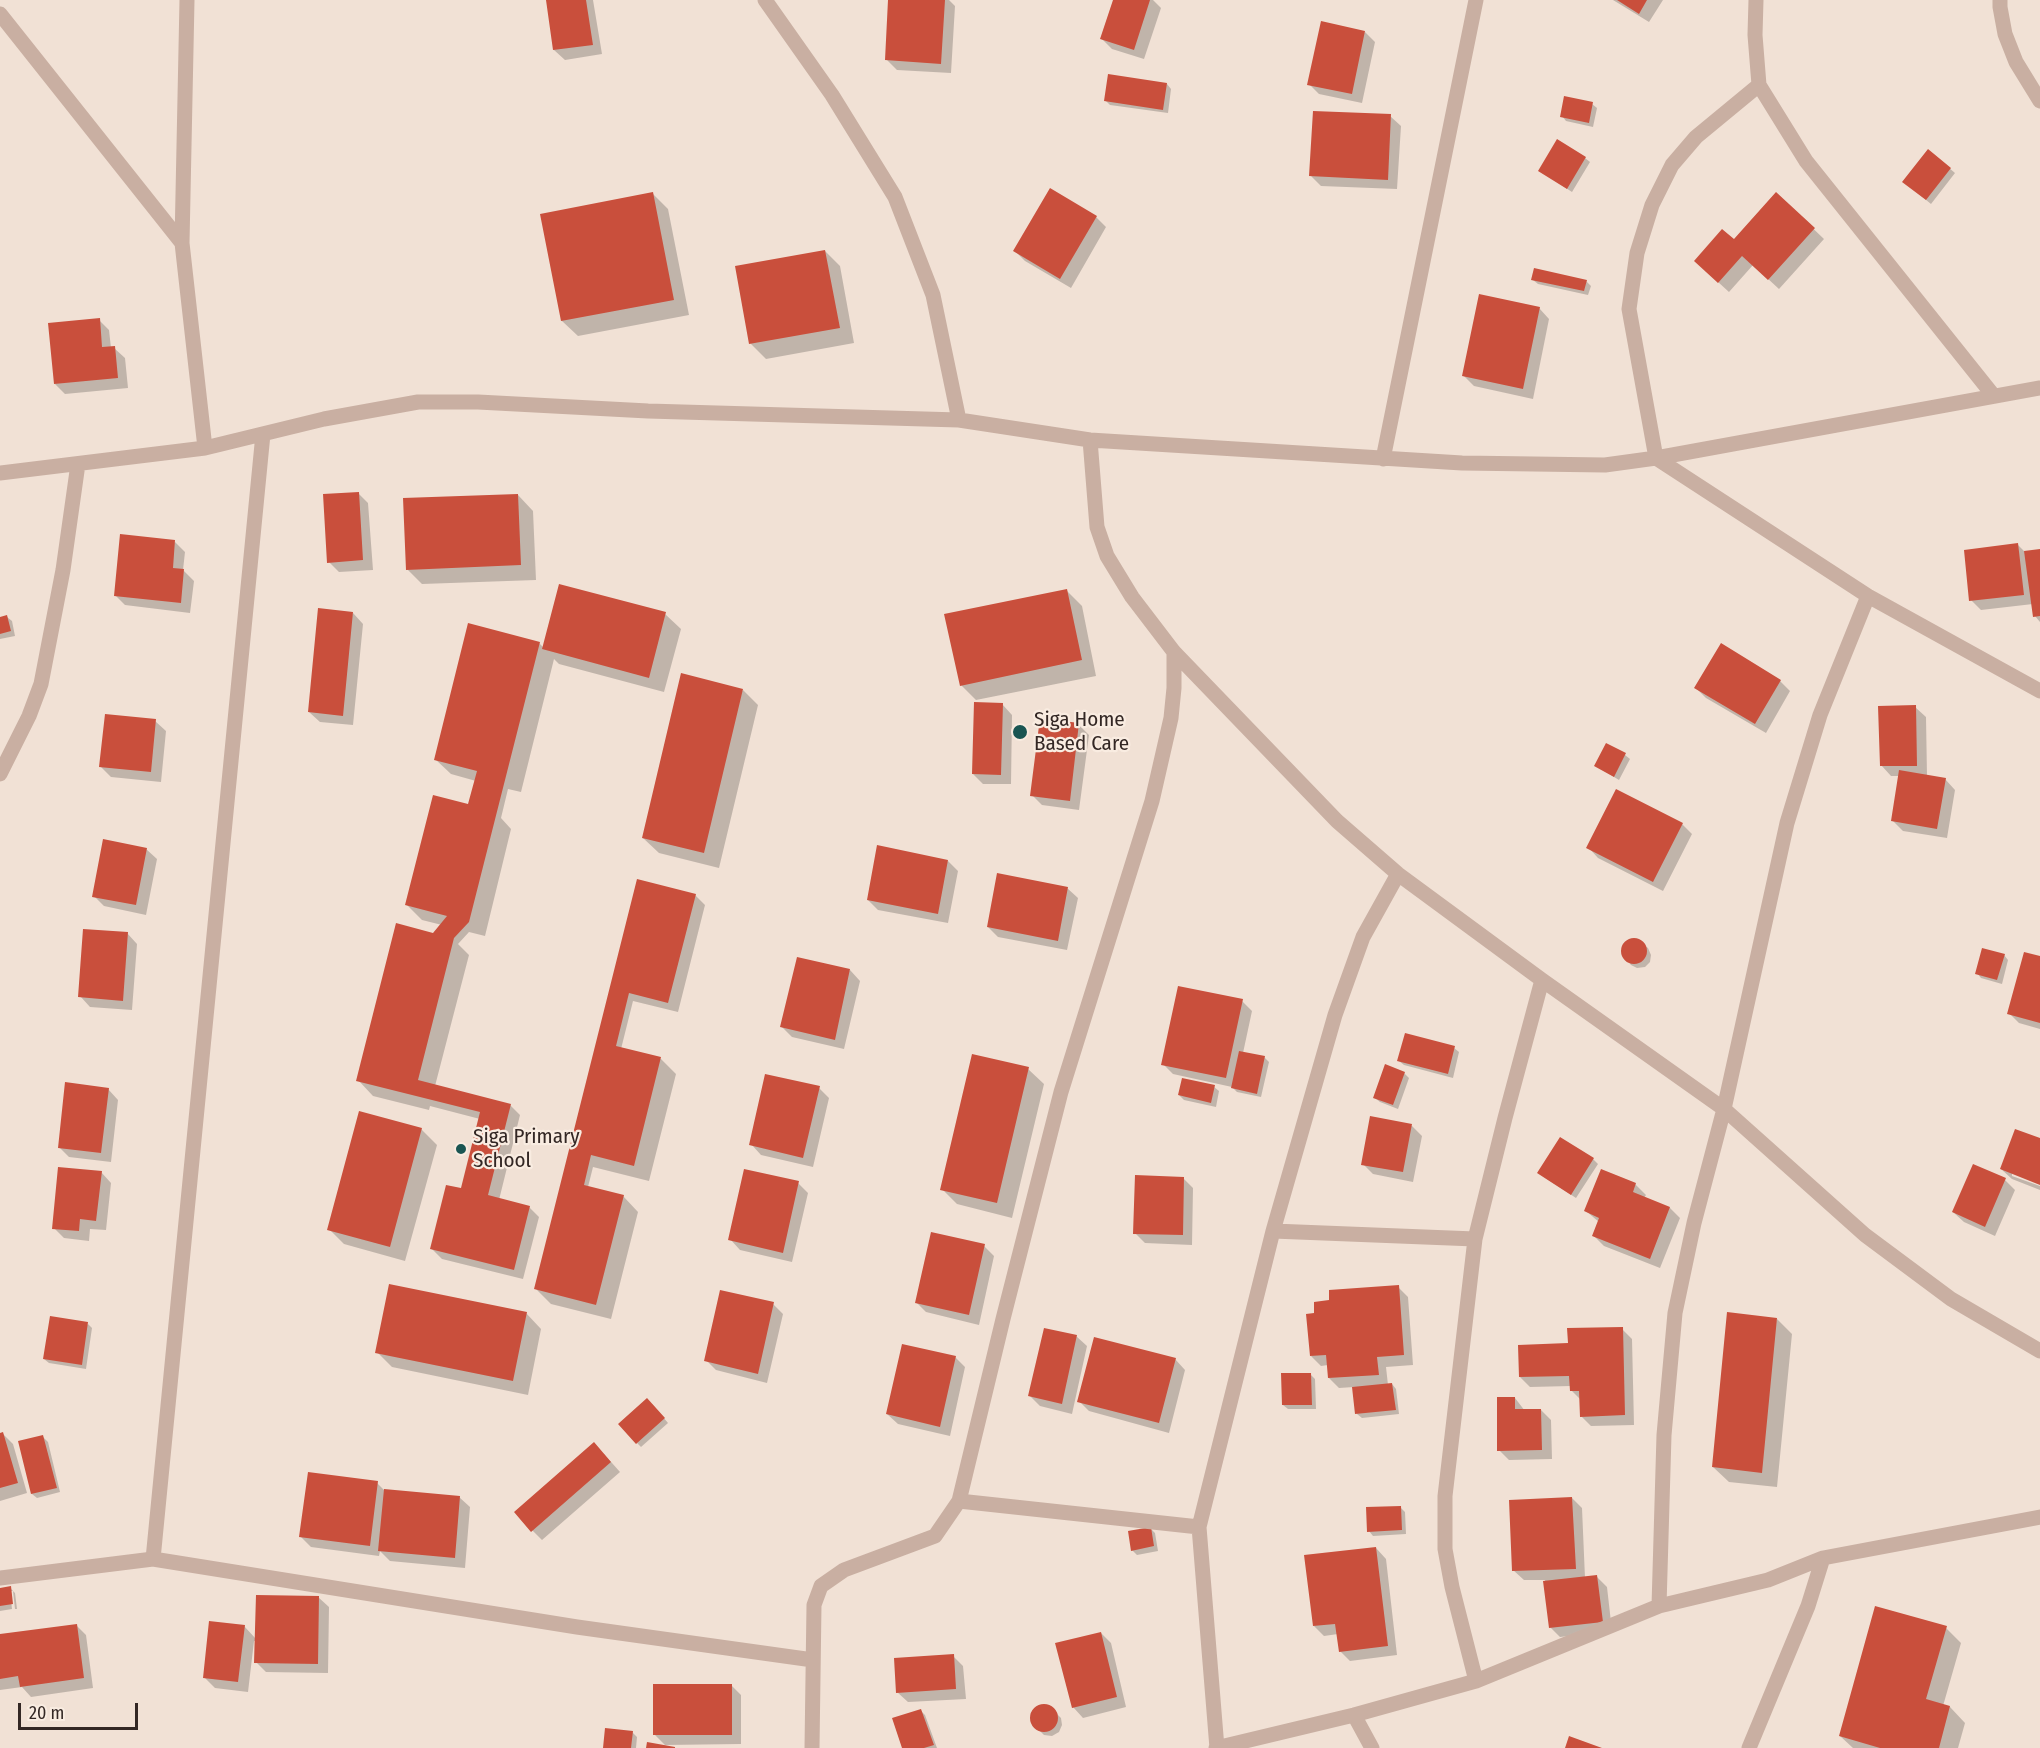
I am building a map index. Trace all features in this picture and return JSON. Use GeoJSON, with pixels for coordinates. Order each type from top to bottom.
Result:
{"type":"FeatureCollection","features":[{"type":"Feature","properties":{"kind":"street"},"geometry":{"type":"LineString","coordinates":[[187,0],[182,243],[206,448]]}},
{"type":"Feature","properties":{"kind":"street"},"geometry":{"type":"LineString","coordinates":[[765,0],[832,95],[895,197],[933,295],[959,420]]}},
{"type":"Feature","properties":{"kind":"street"},"geometry":{"type":"LineString","coordinates":[[1383,459],[1476,0]]}},
{"type":"Feature","properties":{"kind":"street"},"geometry":{"type":"LineString","coordinates":[[1756,0],[1755,35],[1758,84],[1806,161],[1993,396]]}},
{"type":"Feature","properties":{"kind":"street"},"geometry":{"type":"LineString","coordinates":[[2000,0],[2005,34],[2016,62],[2040,101]]}},
{"type":"Feature","properties":{"kind":"street"},"geometry":{"type":"LineString","coordinates":[[0,14],[182,243]]}},
{"type":"Feature","properties":{"kind":"street"},"geometry":{"type":"LineString","coordinates":[[1758,84],[1696,137],[1672,165],[1652,205],[1637,253],[1629,309],[1656,458],[1868,596],[2040,691]]}},
{"type":"Feature","properties":{"kind":"street"},"geometry":{"type":"LineString","coordinates":[[0,473],[206,448],[324,419],[418,402],[478,402],[648,411],[959,420],[1090,440],[1462,463],[1605,465],[1656,458],[2040,388]]}},
{"type":"Feature","properties":{"kind":"street"},"geometry":{"type":"LineString","coordinates":[[153,1559],[263,434]]}},
{"type":"Feature","properties":{"kind":"street"},"geometry":{"type":"LineString","coordinates":[[1090,440],[1097,527],[1107,556],[1132,597],[1174,652],[1337,821],[1398,874],[1724,1109],[1865,1235],[1951,1299],[2038,1346]]}},
{"type":"Feature","properties":{"kind":"street"},"geometry":{"type":"LineString","coordinates":[[0,774],[29,716],[41,684],[63,570],[78,464]]}},
{"type":"Feature","properties":{"kind":"street"},"geometry":{"type":"LineString","coordinates":[[1659,1606],[1664,1435],[1675,1313],[1694,1223],[1724,1109],[1787,823],[1820,715],[1868,596]]}},
{"type":"Feature","properties":{"kind":"street"},"geometry":{"type":"LineString","coordinates":[[812,1748],[814,1605],[821,1586],[844,1570],[935,1536],[959,1502],[1061,1092],[1152,801],[1171,718],[1174,652]]}},
{"type":"Feature","properties":{"kind":"street"},"geometry":{"type":"LineString","coordinates":[[1398,874],[1363,937],[1335,1015],[1273,1231],[1199,1527],[1217,1748],[1354,1715],[1476,1681],[1659,1606],[1768,1580],[1823,1558],[2040,1517]]}},
{"type":"Feature","properties":{"kind":"street"},"geometry":{"type":"LineString","coordinates":[[1476,1681],[1452,1587],[1445,1549],[1445,1496],[1475,1239],[1542,980]]}},
{"type":"Feature","properties":{"kind":"street"},"geometry":{"type":"LineString","coordinates":[[1273,1231],[1475,1239]]}},
{"type":"Feature","properties":{"kind":"street"},"geometry":{"type":"LineString","coordinates":[[959,1502],[1199,1527]]}},
{"type":"Feature","properties":{"kind":"street"},"geometry":{"type":"LineString","coordinates":[[1749,1748],[1808,1606],[1823,1558]]}},
{"type":"Feature","properties":{"kind":"street"},"geometry":{"type":"LineString","coordinates":[[0,1578],[153,1559],[565,1625],[813,1660]]}},
{"type":"Feature","properties":{"kind":"street"},"geometry":{"type":"LineString","coordinates":[[1354,1715],[1372,1748]]}},
{"type":"Feature","properties":{"kind":"building"},"geometry":{"type":"Polygon","coordinates":[[[546,0],[586,0],[593,45],[553,50],[546,0]]]}},
{"type":"Feature","properties":{"kind":"building"},"geometry":{"type":"Polygon","coordinates":[[[888,0],[945,0],[941,64],[885,60],[888,0]]]}},
{"type":"Feature","properties":{"kind":"building"},"geometry":{"type":"Polygon","coordinates":[[[1113,0],[1150,0],[1134,50],[1100,39],[1113,0]]]}},
{"type":"Feature","properties":{"kind":"building"},"geometry":{"type":"Polygon","coordinates":[[[1617,0],[1647,0],[1639,14],[1617,0]]]}},
{"type":"Feature","properties":{"kind":"building"},"geometry":{"type":"Polygon","coordinates":[[[1321,21],[1365,31],[1352,94],[1307,85],[1321,21]]]}},
{"type":"Feature","properties":{"kind":"building"},"geometry":{"type":"Polygon","coordinates":[[[1108,74],[1167,83],[1163,110],[1104,101],[1108,74]]]}},
{"type":"Feature","properties":{"kind":"building"},"geometry":{"type":"Polygon","coordinates":[[[1564,96],[1593,102],[1589,123],[1560,117],[1564,96]]]}},
{"type":"Feature","properties":{"kind":"building"},"geometry":{"type":"Polygon","coordinates":[[[1313,111],[1391,114],[1388,180],[1309,176],[1313,111]]]}},
{"type":"Feature","properties":{"kind":"building"},"geometry":{"type":"Polygon","coordinates":[[[1557,139],[1586,157],[1567,189],[1538,171],[1557,139]]]}},
{"type":"Feature","properties":{"kind":"building"},"geometry":{"type":"Polygon","coordinates":[[[1928,149],[1951,168],[1926,200],[1902,182],[1928,149]]]}},
{"type":"Feature","properties":{"kind":"building"},"geometry":{"type":"Polygon","coordinates":[[[1050,188],[1097,216],[1060,279],[1013,251],[1050,188]]]}},
{"type":"Feature","properties":{"kind":"building"},"geometry":{"type":"Polygon","coordinates":[[[653,192],[674,300],[561,321],[540,214],[653,192]]]}},
{"type":"Feature","properties":{"kind":"building"},"geometry":{"type":"Polygon","coordinates":[[[1776,192],[1815,228],[1768,280],[1742,256],[1718,283],[1694,261],[1722,229],[1734,239],[1776,192]]]}},
{"type":"Feature","properties":{"kind":"building"},"geometry":{"type":"Polygon","coordinates":[[[825,250],[840,328],[749,344],[735,266],[825,250]]]}},
{"type":"Feature","properties":{"kind":"building"},"geometry":{"type":"Polygon","coordinates":[[[1534,268],[1587,280],[1584,291],[1531,280],[1534,268]]]}},
{"type":"Feature","properties":{"kind":"building"},"geometry":{"type":"Polygon","coordinates":[[[1479,294],[1540,307],[1523,389],[1462,376],[1479,294]]]}},
{"type":"Feature","properties":{"kind":"building"},"geometry":{"type":"Polygon","coordinates":[[[100,318],[102,347],[115,346],[118,378],[54,384],[48,323],[100,318]]]}},
{"type":"Feature","properties":{"kind":"building"},"geometry":{"type":"Polygon","coordinates":[[[359,492],[363,560],[327,563],[323,494],[359,492]]]}},
{"type":"Feature","properties":{"kind":"building"},"geometry":{"type":"Polygon","coordinates":[[[518,494],[521,565],[406,570],[403,498],[518,494]]]}},
{"type":"Feature","properties":{"kind":"building"},"geometry":{"type":"Polygon","coordinates":[[[120,534],[175,540],[173,568],[184,569],[181,603],[114,596],[120,534]]]}},
{"type":"Feature","properties":{"kind":"building"},"geometry":{"type":"Polygon","coordinates":[[[2018,543],[2024,595],[1969,601],[1964,550],[2018,543]]]}},
{"type":"Feature","properties":{"kind":"building"},"geometry":{"type":"Polygon","coordinates":[[[2040,549],[2040,616],[2033,617],[2024,551],[2040,549]]]}},
{"type":"Feature","properties":{"kind":"building"},"geometry":{"type":"Polygon","coordinates":[[[559,584],[666,612],[649,678],[542,649],[559,584]]]}},
{"type":"Feature","properties":{"kind":"building"},"geometry":{"type":"Polygon","coordinates":[[[1067,589],[1082,660],[960,686],[944,614],[1067,589]]]}},
{"type":"Feature","properties":{"kind":"building"},"geometry":{"type":"Polygon","coordinates":[[[318,608],[353,612],[343,716],[308,712],[318,608]]]}},
{"type":"Feature","properties":{"kind":"building"},"geometry":{"type":"Polygon","coordinates":[[[7,615],[11,631],[0,634],[0,617],[7,615]]]}},
{"type":"Feature","properties":{"kind":"building"},"geometry":{"type":"Polygon","coordinates":[[[468,623],[540,642],[469,922],[454,938],[418,1080],[511,1104],[488,1195],[530,1206],[514,1270],[430,1249],[446,1185],[461,1188],[480,1112],[356,1081],[396,923],[433,933],[447,916],[405,905],[433,795],[468,804],[477,771],[434,760],[468,623]]]}},
{"type":"Feature","properties":{"kind":"building"},"geometry":{"type":"Polygon","coordinates":[[[1721,643],[1781,680],[1755,724],[1694,688],[1721,643]]]}},
{"type":"Feature","properties":{"kind":"building"},"geometry":{"type":"Polygon","coordinates":[[[681,673],[743,689],[704,853],[642,838],[681,673]]]}},
{"type":"Feature","properties":{"kind":"building"},"geometry":{"type":"Polygon","coordinates":[[[974,702],[1003,703],[1001,775],[972,774],[974,702]]]}},
{"type":"Feature","properties":{"kind":"building"},"geometry":{"type":"Polygon","coordinates":[[[1916,705],[1917,766],[1880,766],[1878,706],[1916,705]]]}},
{"type":"Feature","properties":{"kind":"building"},"geometry":{"type":"Polygon","coordinates":[[[105,714],[156,719],[151,772],[99,767],[105,714]]]}},
{"type":"Feature","properties":{"kind":"building"},"geometry":{"type":"Polygon","coordinates":[[[1040,718],[1079,723],[1070,801],[1030,796],[1040,718]]]}},
{"type":"Feature","properties":{"kind":"building"},"geometry":{"type":"Polygon","coordinates":[[[1606,743],[1626,753],[1614,777],[1594,766],[1606,743]]]}},
{"type":"Feature","properties":{"kind":"building"},"geometry":{"type":"Polygon","coordinates":[[[1899,770],[1946,778],[1937,829],[1891,821],[1899,770]]]}},
{"type":"Feature","properties":{"kind":"building"},"geometry":{"type":"Polygon","coordinates":[[[1616,789],[1683,823],[1653,882],[1586,848],[1616,789]]]}},
{"type":"Feature","properties":{"kind":"building"},"geometry":{"type":"Polygon","coordinates":[[[103,839],[147,848],[136,905],[92,897],[103,839]]]}},
{"type":"Feature","properties":{"kind":"building"},"geometry":{"type":"Polygon","coordinates":[[[877,845],[948,860],[938,914],[867,900],[877,845]]]}},
{"type":"Feature","properties":{"kind":"building"},"geometry":{"type":"Polygon","coordinates":[[[997,873],[1068,887],[1058,941],[987,927],[997,873]]]}},
{"type":"Feature","properties":{"kind":"building"},"geometry":{"type":"Polygon","coordinates":[[[637,879],[696,894],[668,1003],[629,993],[616,1046],[661,1057],[634,1166],[591,1155],[584,1185],[624,1195],[596,1305],[534,1289],[637,879]]]}},
{"type":"Feature","properties":{"kind":"building"},"geometry":{"type":"Polygon","coordinates":[[[83,929],[128,932],[123,1001],[78,997],[83,929]]]}},
{"type":"Feature","properties":{"kind":"building"},"geometry":{"type":"Polygon","coordinates":[[[1634,938],[1643,942],[1647,951],[1643,960],[1634,964],[1625,960],[1621,951],[1625,942],[1634,938]]]}},
{"type":"Feature","properties":{"kind":"building"},"geometry":{"type":"Polygon","coordinates":[[[1982,948],[2005,954],[1997,980],[1975,974],[1982,948]]]}},
{"type":"Feature","properties":{"kind":"building"},"geometry":{"type":"Polygon","coordinates":[[[2024,952],[2040,956],[2040,1023],[2007,1014],[2024,952]]]}},
{"type":"Feature","properties":{"kind":"building"},"geometry":{"type":"Polygon","coordinates":[[[797,957],[850,969],[835,1040],[780,1027],[797,957]]]}},
{"type":"Feature","properties":{"kind":"building"},"geometry":{"type":"Polygon","coordinates":[[[1178,986],[1243,999],[1226,1078],[1161,1065],[1178,986]]]}},
{"type":"Feature","properties":{"kind":"building"},"geometry":{"type":"Polygon","coordinates":[[[1405,1033],[1455,1046],[1448,1074],[1397,1061],[1405,1033]]]}},
{"type":"Feature","properties":{"kind":"building"},"geometry":{"type":"Polygon","coordinates":[[[1239,1051],[1265,1056],[1257,1094],[1231,1088],[1239,1051]]]}},
{"type":"Feature","properties":{"kind":"building"},"geometry":{"type":"Polygon","coordinates":[[[972,1054],[1029,1067],[997,1203],[940,1190],[972,1054]]]}},
{"type":"Feature","properties":{"kind":"building"},"geometry":{"type":"Polygon","coordinates":[[[1385,1064],[1405,1072],[1393,1105],[1373,1098],[1385,1064]]]}},
{"type":"Feature","properties":{"kind":"building"},"geometry":{"type":"Polygon","coordinates":[[[765,1074],[820,1086],[803,1158],[749,1145],[765,1074]]]}},
{"type":"Feature","properties":{"kind":"building"},"geometry":{"type":"Polygon","coordinates":[[[1182,1078],[1215,1085],[1211,1103],[1178,1095],[1182,1078]]]}},
{"type":"Feature","properties":{"kind":"building"},"geometry":{"type":"Polygon","coordinates":[[[65,1082],[109,1088],[101,1153],[58,1148],[65,1082]]]}},
{"type":"Feature","properties":{"kind":"building"},"geometry":{"type":"Polygon","coordinates":[[[359,1111],[422,1128],[390,1247],[327,1230],[359,1111]]]}},
{"type":"Feature","properties":{"kind":"building"},"geometry":{"type":"Polygon","coordinates":[[[1370,1116],[1412,1124],[1403,1172],[1361,1165],[1370,1116]]]}},
{"type":"Feature","properties":{"kind":"building"},"geometry":{"type":"Polygon","coordinates":[[[2015,1129],[2040,1138],[2040,1185],[2000,1169],[2015,1129]]]}},
{"type":"Feature","properties":{"kind":"building"},"geometry":{"type":"Polygon","coordinates":[[[1560,1137],[1594,1158],[1571,1195],[1537,1173],[1560,1137]]]}},
{"type":"Feature","properties":{"kind":"building"},"geometry":{"type":"Polygon","coordinates":[[[1973,1164],[2006,1178],[1985,1227],[1952,1212],[1973,1164]]]}},
{"type":"Feature","properties":{"kind":"building"},"geometry":{"type":"Polygon","coordinates":[[[58,1167],[102,1171],[96,1221],[80,1219],[79,1231],[52,1229],[58,1167]]]}},
{"type":"Feature","properties":{"kind":"building"},"geometry":{"type":"Polygon","coordinates":[[[744,1169],[799,1181],[783,1253],[728,1240],[744,1169]]]}},
{"type":"Feature","properties":{"kind":"building"},"geometry":{"type":"Polygon","coordinates":[[[1601,1169],[1636,1183],[1633,1192],[1670,1207],[1650,1259],[1592,1236],[1599,1218],[1584,1211],[1601,1169]]]}},
{"type":"Feature","properties":{"kind":"building"},"geometry":{"type":"Polygon","coordinates":[[[1135,1175],[1184,1177],[1183,1235],[1133,1234],[1135,1175]]]}},
{"type":"Feature","properties":{"kind":"building"},"geometry":{"type":"Polygon","coordinates":[[[931,1232],[985,1244],[969,1315],[915,1303],[931,1232]]]}},
{"type":"Feature","properties":{"kind":"building"},"geometry":{"type":"Polygon","coordinates":[[[389,1284],[527,1312],[513,1381],[375,1353],[389,1284]]]}},
{"type":"Feature","properties":{"kind":"building"},"geometry":{"type":"Polygon","coordinates":[[[1399,1285],[1404,1355],[1377,1357],[1379,1375],[1328,1378],[1326,1355],[1310,1356],[1306,1314],[1314,1313],[1314,1302],[1329,1300],[1329,1290],[1399,1285]]]}},
{"type":"Feature","properties":{"kind":"building"},"geometry":{"type":"Polygon","coordinates":[[[720,1290],[774,1302],[758,1374],[704,1361],[720,1290]]]}},
{"type":"Feature","properties":{"kind":"building"},"geometry":{"type":"Polygon","coordinates":[[[1727,1312],[1777,1318],[1762,1473],[1712,1467],[1727,1312]]]}},
{"type":"Feature","properties":{"kind":"building"},"geometry":{"type":"Polygon","coordinates":[[[50,1316],[88,1322],[82,1365],[43,1359],[50,1316]]]}},
{"type":"Feature","properties":{"kind":"building"},"geometry":{"type":"Polygon","coordinates":[[[1623,1327],[1625,1415],[1580,1417],[1579,1391],[1570,1391],[1569,1376],[1519,1377],[1518,1345],[1568,1343],[1567,1328],[1623,1327]]]}},
{"type":"Feature","properties":{"kind":"building"},"geometry":{"type":"Polygon","coordinates":[[[1044,1328],[1077,1335],[1062,1404],[1028,1396],[1044,1328]]]}},
{"type":"Feature","properties":{"kind":"building"},"geometry":{"type":"Polygon","coordinates":[[[1094,1337],[1176,1358],[1159,1423],[1077,1402],[1094,1337]]]}},
{"type":"Feature","properties":{"kind":"building"},"geometry":{"type":"Polygon","coordinates":[[[902,1344],[956,1356],[940,1427],[886,1414],[902,1344]]]}},
{"type":"Feature","properties":{"kind":"building"},"geometry":{"type":"Polygon","coordinates":[[[1281,1373],[1311,1373],[1312,1405],[1282,1405],[1281,1373]]]}},
{"type":"Feature","properties":{"kind":"building"},"geometry":{"type":"Polygon","coordinates":[[[1392,1383],[1396,1410],[1355,1414],[1352,1387],[1392,1383]]]}},
{"type":"Feature","properties":{"kind":"building"},"geometry":{"type":"Polygon","coordinates":[[[1497,1397],[1515,1397],[1515,1409],[1541,1409],[1542,1450],[1497,1451],[1497,1397]]]}},
{"type":"Feature","properties":{"kind":"building"},"geometry":{"type":"Polygon","coordinates":[[[647,1398],[665,1418],[636,1444],[618,1424],[647,1398]]]}},
{"type":"Feature","properties":{"kind":"building"},"geometry":{"type":"Polygon","coordinates":[[[3,1432],[18,1483],[0,1488],[0,1433],[3,1432]]]}},
{"type":"Feature","properties":{"kind":"building"},"geometry":{"type":"Polygon","coordinates":[[[43,1435],[57,1488],[31,1494],[18,1441],[43,1435]]]}},
{"type":"Feature","properties":{"kind":"building"},"geometry":{"type":"Polygon","coordinates":[[[594,1442],[611,1462],[531,1532],[514,1512],[594,1442]]]}},
{"type":"Feature","properties":{"kind":"building"},"geometry":{"type":"Polygon","coordinates":[[[308,1472],[378,1481],[370,1546],[299,1537],[308,1472]]]}},
{"type":"Feature","properties":{"kind":"building"},"geometry":{"type":"Polygon","coordinates":[[[384,1489],[460,1496],[455,1558],[378,1551],[384,1489]]]}},
{"type":"Feature","properties":{"kind":"building"},"geometry":{"type":"Polygon","coordinates":[[[1572,1497],[1576,1569],[1512,1571],[1509,1500],[1572,1497]]]}},
{"type":"Feature","properties":{"kind":"building"},"geometry":{"type":"Polygon","coordinates":[[[1401,1506],[1402,1530],[1367,1532],[1366,1507],[1401,1506]]]}},
{"type":"Feature","properties":{"kind":"building"},"geometry":{"type":"Polygon","coordinates":[[[1151,1527],[1154,1546],[1131,1551],[1128,1531],[1151,1527]]]}},
{"type":"Feature","properties":{"kind":"building"},"geometry":{"type":"Polygon","coordinates":[[[1376,1547],[1388,1646],[1339,1652],[1335,1624],[1313,1626],[1304,1555],[1376,1547]]]}},
{"type":"Feature","properties":{"kind":"building"},"geometry":{"type":"Polygon","coordinates":[[[1597,1575],[1603,1622],[1549,1628],[1543,1581],[1597,1575]]]}},
{"type":"Feature","properties":{"kind":"building"},"geometry":{"type":"Polygon","coordinates":[[[11,1586],[13,1604],[0,1606],[0,1588],[11,1586]]]}},
{"type":"Feature","properties":{"kind":"building"},"geometry":{"type":"Polygon","coordinates":[[[256,1595],[319,1596],[318,1664],[254,1663],[256,1595]]]}},
{"type":"Feature","properties":{"kind":"building"},"geometry":{"type":"Polygon","coordinates":[[[1875,1606],[1947,1626],[1926,1699],[1950,1706],[1939,1748],[1880,1748],[1839,1736],[1875,1606]]]}},
{"type":"Feature","properties":{"kind":"building"},"geometry":{"type":"Polygon","coordinates":[[[209,1621],[245,1625],[238,1682],[203,1678],[209,1621]]]}},
{"type":"Feature","properties":{"kind":"building"},"geometry":{"type":"Polygon","coordinates":[[[77,1624],[84,1678],[20,1687],[18,1676],[0,1679],[0,1634],[77,1624]]]}},
{"type":"Feature","properties":{"kind":"building"},"geometry":{"type":"Polygon","coordinates":[[[1101,1632],[1117,1697],[1072,1708],[1055,1643],[1101,1632]]]}},
{"type":"Feature","properties":{"kind":"building"},"geometry":{"type":"Polygon","coordinates":[[[954,1654],[956,1689],[896,1693],[894,1658],[954,1654]]]}},
{"type":"Feature","properties":{"kind":"building"},"geometry":{"type":"Polygon","coordinates":[[[653,1684],[732,1684],[732,1735],[653,1735],[653,1684]]]}},
{"type":"Feature","properties":{"kind":"building"},"geometry":{"type":"Polygon","coordinates":[[[1044,1704],[1054,1708],[1058,1718],[1054,1728],[1044,1732],[1034,1728],[1030,1718],[1034,1708],[1044,1704]]]}},
{"type":"Feature","properties":{"kind":"building"},"geometry":{"type":"Polygon","coordinates":[[[921,1709],[934,1745],[924,1748],[902,1748],[892,1718],[921,1709]]]}},
{"type":"Feature","properties":{"kind":"building"},"geometry":{"type":"Polygon","coordinates":[[[605,1728],[633,1731],[631,1748],[603,1748],[605,1728]]]}},
{"type":"Feature","properties":{"kind":"building"},"geometry":{"type":"Polygon","coordinates":[[[1569,1736],[1602,1748],[1565,1748],[1569,1736]]]}},
{"type":"Feature","properties":{"kind":"building"},"geometry":{"type":"Polygon","coordinates":[[[647,1742],[675,1747],[675,1748],[646,1748],[647,1742]]]}},
{"type":"Feature","properties":{"kind":"place","name":"Siga Home Based Care"},"geometry":{"type":"Point","coordinates":[1020,732]}},
{"type":"Feature","properties":{"kind":"place","name":"Siga Primary School"},"geometry":{"type":"Point","coordinates":[461,1149]}}]}
